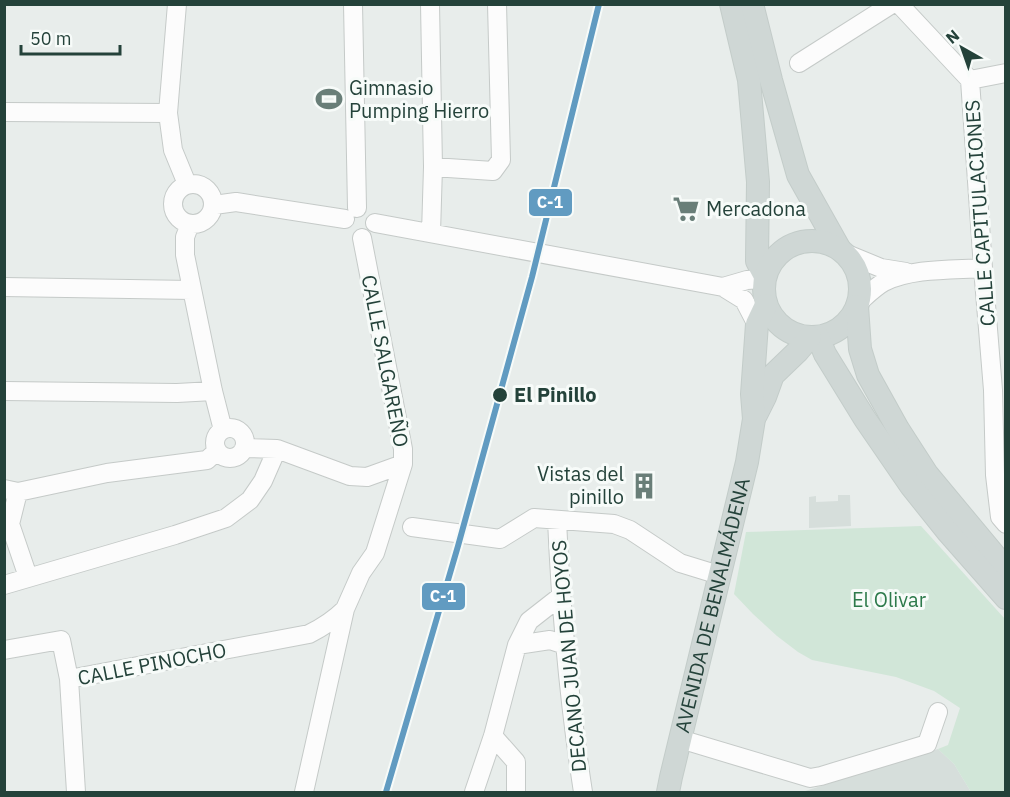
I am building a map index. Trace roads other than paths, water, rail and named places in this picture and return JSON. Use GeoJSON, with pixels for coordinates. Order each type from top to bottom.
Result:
{"type":"FeatureCollection","features":[{"type":"Feature","properties":{"kind":"main road"},"geometry":{"type":"LineString","coordinates":[[731,4],[748,80],[758,182],[757,261],[760,298],[772,318],[783,328],[796,335],[814,337],[831,333],[842,327],[858,304]]}},
{"type":"Feature","properties":{"kind":"main road"},"geometry":{"type":"LineString","coordinates":[[752,4],[798,175],[843,251],[854,265],[859,277],[860,349],[868,375],[898,429],[927,474],[1005,569]]}},
{"type":"Feature","properties":{"kind":"main road"},"geometry":{"type":"LineString","coordinates":[[760,298],[771,262],[782,250],[795,243],[810,240],[825,242],[843,251]]}},
{"type":"Feature","properties":{"kind":"main road","name":"AVENIDA DE BENALMÁDENA"},"geometry":{"type":"LineString","coordinates":[[668,792],[747,462],[754,419],[752,394],[760,298]]}},
{"type":"Feature","properties":{"kind":"main road"},"geometry":{"type":"LineString","coordinates":[[814,337],[865,419],[911,486],[1005,598]]}},
{"type":"Feature","properties":{"kind":"main road","name":"AVENIDA DE BENALMÁDENA"},"geometry":{"type":"LineString","coordinates":[[754,419],[773,375],[814,337]]}},
{"type":"Feature","properties":{"kind":"street"},"geometry":{"type":"LineString","coordinates":[[177,4],[168,113],[173,150],[187,184]]}},
{"type":"Feature","properties":{"kind":"street"},"geometry":{"type":"LineString","coordinates":[[214,205],[236,202],[351,214],[367,210],[374,218],[373,231],[366,237],[357,238],[348,233],[345,224],[351,214],[353,4]]}},
{"type":"Feature","properties":{"kind":"street"},"geometry":{"type":"LineString","coordinates":[[430,4],[433,167],[431,233]]}},
{"type":"Feature","properties":{"kind":"street"},"geometry":{"type":"LineString","coordinates":[[433,167],[494,171],[501,160],[497,4]]}},
{"type":"Feature","properties":{"kind":"street"},"geometry":{"type":"LineString","coordinates":[[799,63],[892,4]]}},
{"type":"Feature","properties":{"kind":"street"},"geometry":{"type":"LineString","coordinates":[[899,4],[970,80],[1005,74]]}},
{"type":"Feature","properties":{"kind":"street","name":"CALLE CAPITULACIONES"},"geometry":{"type":"LineString","coordinates":[[970,80],[983,268],[999,393],[995,475],[1000,517],[1005,524]]}},
{"type":"Feature","properties":{"kind":"street"},"geometry":{"type":"LineString","coordinates":[[4,112],[168,113]]}},
{"type":"Feature","properties":{"kind":"street"},"geometry":{"type":"LineString","coordinates":[[193,183],[206,187],[213,198],[214,205],[212,212],[204,221],[190,224],[179,218],[173,206],[173,200],[180,188],[193,183]]}},
{"type":"Feature","properties":{"kind":"street"},"geometry":{"type":"LineString","coordinates":[[375,223],[723,287],[760,298]]}},
{"type":"Feature","properties":{"kind":"street"},"geometry":{"type":"LineString","coordinates":[[190,224],[185,237],[184,255],[223,430]]}},
{"type":"Feature","properties":{"kind":"street","name":"CALLE SALGAREÑO"},"geometry":{"type":"LineString","coordinates":[[304,792],[345,609],[361,573],[375,553],[404,464],[362,238]]}},
{"type":"Feature","properties":{"kind":"street"},"geometry":{"type":"LineString","coordinates":[[843,251],[880,268],[914,273]]}},
{"type":"Feature","properties":{"kind":"street"},"geometry":{"type":"LineString","coordinates":[[858,304],[883,282],[914,273],[983,268]]}},
{"type":"Feature","properties":{"kind":"street"},"geometry":{"type":"LineString","coordinates":[[723,287],[747,280],[760,298]]}},
{"type":"Feature","properties":{"kind":"street"},"geometry":{"type":"LineString","coordinates":[[4,286],[192,290]]}},
{"type":"Feature","properties":{"kind":"street"},"geometry":{"type":"LineString","coordinates":[[4,391],[177,393],[213,391]]}},
{"type":"Feature","properties":{"kind":"street"},"geometry":{"type":"LineString","coordinates":[[228,428],[238,430],[244,438],[244,448],[234,458],[224,457],[217,451],[215,442],[223,430],[228,428]]}},
{"type":"Feature","properties":{"kind":"street"},"geometry":{"type":"LineString","coordinates":[[244,448],[277,449],[350,476],[367,477],[404,464]]}},
{"type":"Feature","properties":{"kind":"street"},"geometry":{"type":"LineString","coordinates":[[4,585],[226,518],[250,501],[263,482],[277,449]]}},
{"type":"Feature","properties":{"kind":"street"},"geometry":{"type":"LineString","coordinates":[[26,571],[10,524],[11,490],[107,473],[207,460],[217,451]]}},
{"type":"Feature","properties":{"kind":"street"},"geometry":{"type":"LineString","coordinates":[[412,527],[500,539],[534,518],[614,524],[630,530],[680,563],[719,575]]}},
{"type":"Feature","properties":{"kind":"street","name":"DECANO JUAN DE HOYOS"},"geometry":{"type":"LineString","coordinates":[[557,520],[565,645],[583,792]]}},
{"type":"Feature","properties":{"kind":"street"},"geometry":{"type":"LineString","coordinates":[[474,792],[493,736],[517,645],[529,621],[561,596]]}},
{"type":"Feature","properties":{"kind":"street","name":"CALLE PINOCHO"},"geometry":{"type":"LineString","coordinates":[[76,792],[69,679],[309,634],[333,621],[345,609]]}},
{"type":"Feature","properties":{"kind":"street"},"geometry":{"type":"LineString","coordinates":[[309,634],[319,639],[334,659]]}},
{"type":"Feature","properties":{"kind":"street"},"geometry":{"type":"LineString","coordinates":[[4,650],[60,640],[69,679]]}},
{"type":"Feature","properties":{"kind":"street"},"geometry":{"type":"LineString","coordinates":[[517,645],[549,640],[565,645]]}},
{"type":"Feature","properties":{"kind":"street"},"geometry":{"type":"LineString","coordinates":[[680,739],[810,778],[821,777],[927,744],[938,712]]}},
{"type":"Feature","properties":{"kind":"street"},"geometry":{"type":"LineString","coordinates":[[493,736],[516,762],[516,792]]}},
{"type":"Feature","properties":{"kind":"place","name":"Gimnasio Pumping Hierro"},"geometry":{"type":"Point","coordinates":[329,99]}},
{"type":"Feature","properties":{"kind":"place","name":"Mercadona"},"geometry":{"type":"Point","coordinates":[686,209]}},
{"type":"Feature","properties":{"kind":"place","name":"El Pinillo"},"geometry":{"type":"Point","coordinates":[500,395]}},
{"type":"Feature","properties":{"kind":"place","name":"Vistas del pinillo"},"geometry":{"type":"Point","coordinates":[644,486]}},
{"type":"Feature","properties":{"kind":"park label","name":"El Olivar"},"geometry":{"type":"Point","coordinates":[889,600]}}]}
